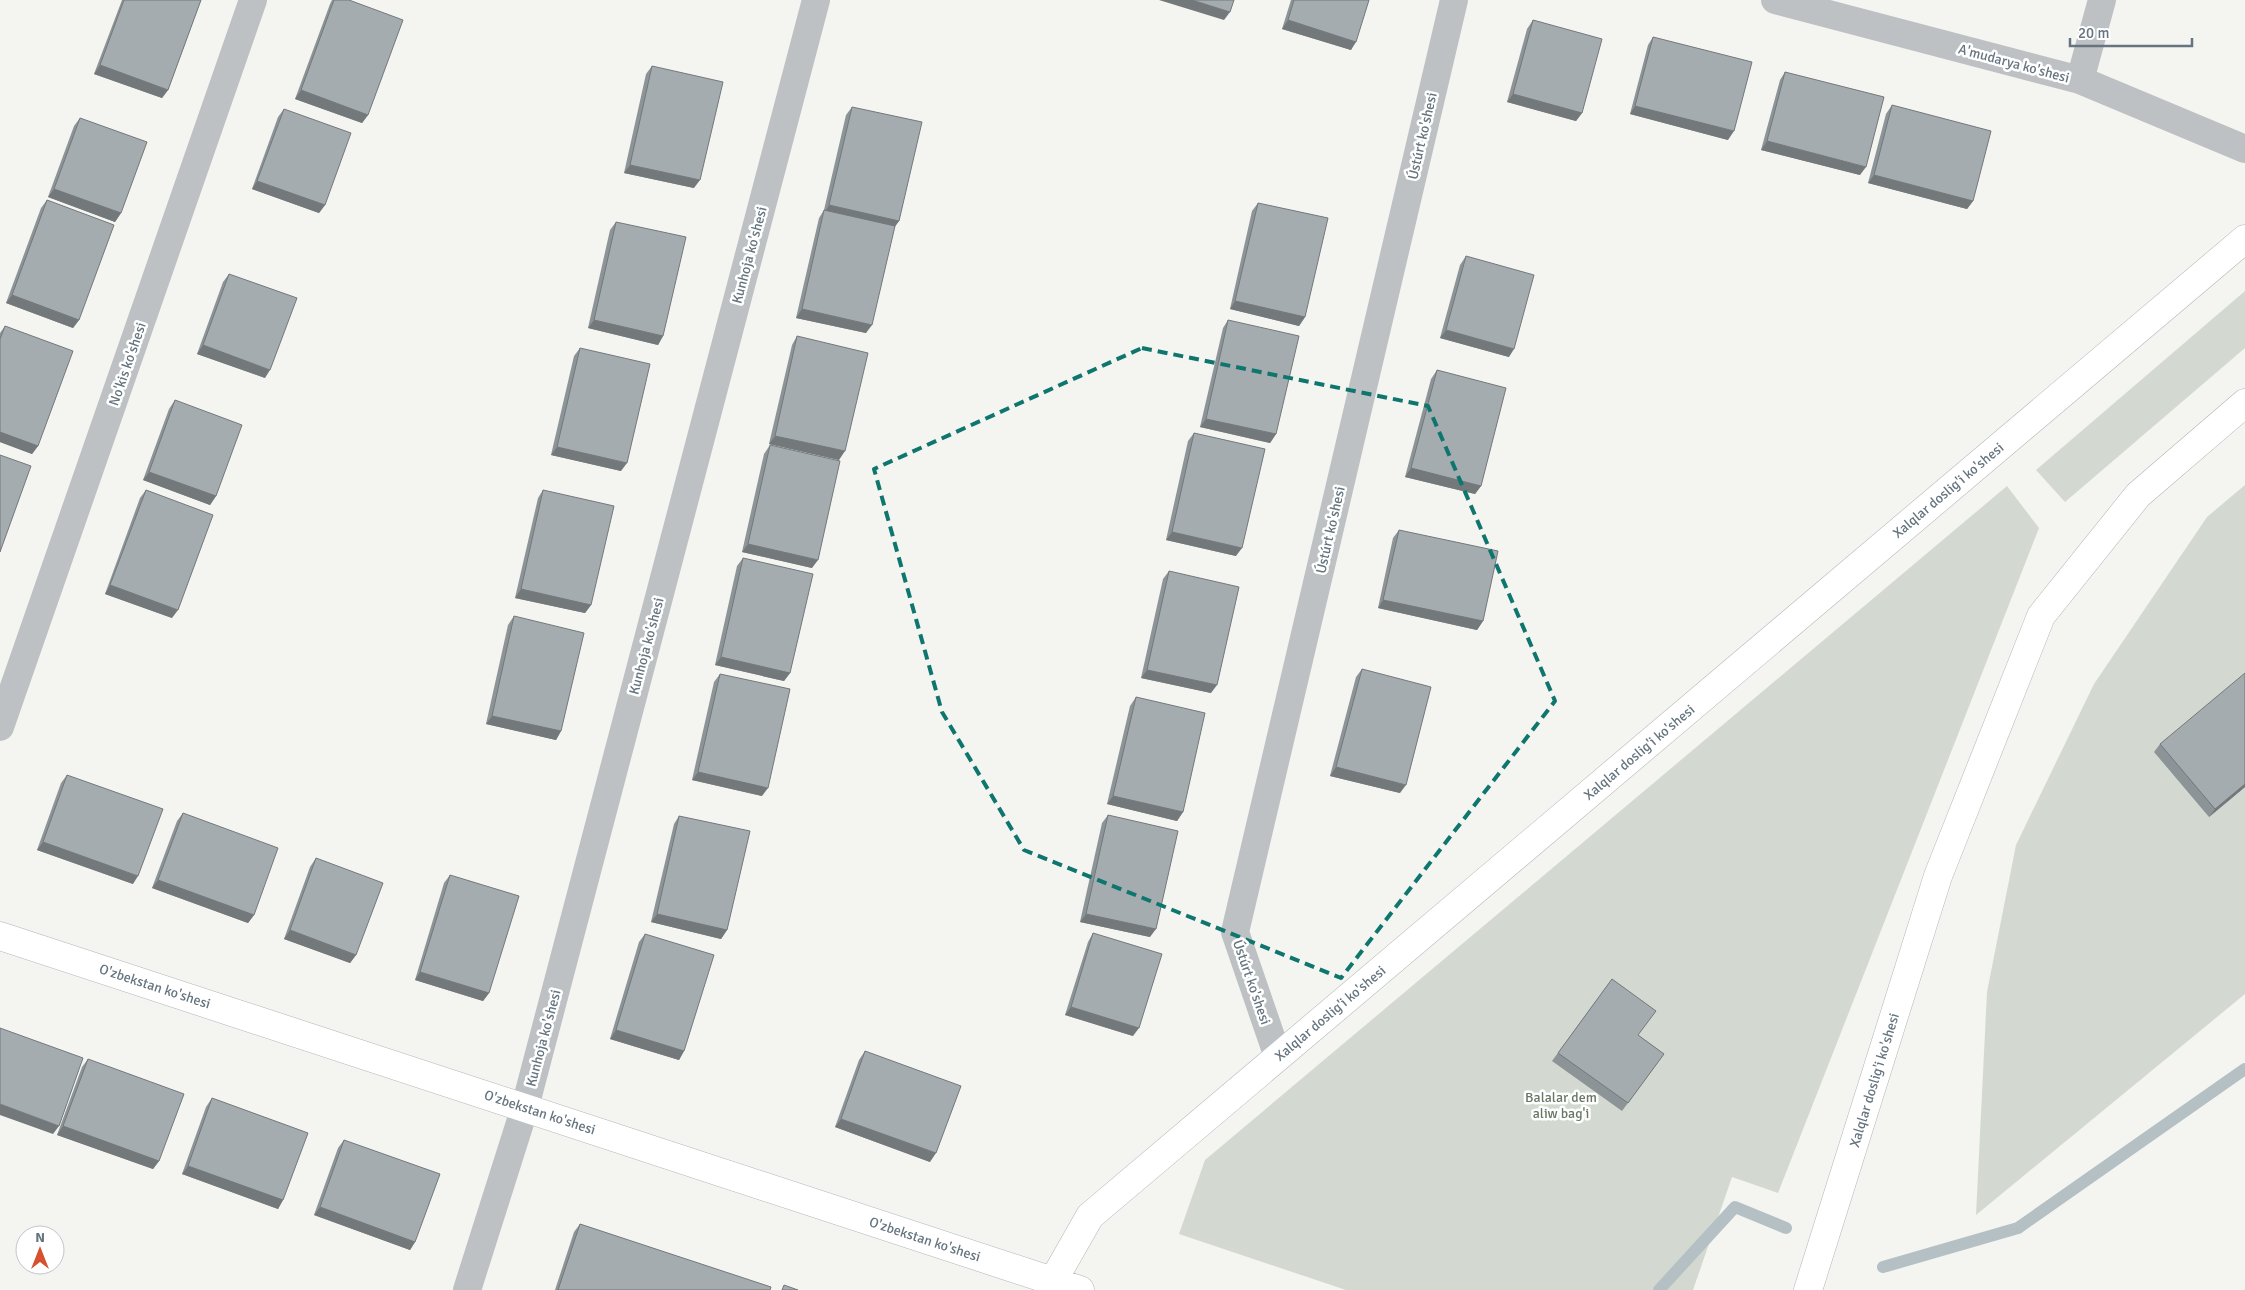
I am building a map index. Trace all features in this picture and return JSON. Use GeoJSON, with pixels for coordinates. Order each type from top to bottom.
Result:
{"type":"FeatureCollection","features":[{"type":"Feature","properties":{"kind":"main road","name":"Xalqlar doslig'i ko'shesi"},"geometry":{"type":"LineString","coordinates":[[1053,1281],[1090,1216],[2245,239]]}},
{"type":"Feature","properties":{"kind":"main road","name":"Xalqlar doslig'i ko'shesi"},"geometry":{"type":"LineString","coordinates":[[1808,1290],[1938,876],[2042,616],[2138,495],[2245,403]]}},
{"type":"Feature","properties":{"kind":"main road","name":"O'zbekstan ko'shesi"},"geometry":{"type":"LineString","coordinates":[[0,936],[1080,1290]]}},
{"type":"Feature","properties":{"kind":"street","name":"No'kis ko'shesi"},"geometry":{"type":"LineString","coordinates":[[0,727],[253,0]]}},
{"type":"Feature","properties":{"kind":"street","name":"Kunhoja ko'shesi"},"geometry":{"type":"LineString","coordinates":[[467,1290],[525,1107],[816,0]]}},
{"type":"Feature","properties":{"kind":"street","name":"Ústúrt ko'shesi"},"geometry":{"type":"LineString","coordinates":[[1278,1057],[1235,932],[1454,0]]}},
{"type":"Feature","properties":{"kind":"street","name":"A'mudarya ko'shesi"},"geometry":{"type":"LineString","coordinates":[[1775,0],[2080,80],[2245,149]]}},
{"type":"Feature","properties":{"kind":"street"},"geometry":{"type":"LineString","coordinates":[[2080,80],[2102,0]]}},
{"type":"Feature","properties":{"kind":"highlighted area"},"geometry":{"type":"Polygon","coordinates":[[[1142,348],[1428,406],[1555,701],[1341,978],[1024,850],[942,712],[874,469],[1142,348]]]}},
{"type":"Feature","properties":{"kind":"green space"},"geometry":{"type":"Polygon","coordinates":[[[2245,291],[2245,348],[2065,502],[2036,470],[2245,291]]]}},
{"type":"Feature","properties":{"kind":"green space"},"geometry":{"type":"Polygon","coordinates":[[[2245,485],[2245,994],[1976,1215],[1987,992],[2016,845],[2094,684],[2207,517],[2245,485]]]}},
{"type":"Feature","properties":{"kind":"green space","name":"Balalar dem aliw bag'i"},"geometry":{"type":"Polygon","coordinates":[[[2007,486],[2039,528],[1778,1193],[1732,1177],[1693,1290],[1346,1290],[1179,1234],[1205,1160],[2007,486]]]}},
{"type":"Feature","properties":{"kind":"building"},"geometry":{"type":"Polygon","coordinates":[[[124,0],[201,0],[168,90],[100,65],[124,0]]]}},
{"type":"Feature","properties":{"kind":"building"},"geometry":{"type":"Polygon","coordinates":[[[334,0],[349,0],[403,20],[368,115],[301,90],[334,0]]]}},
{"type":"Feature","properties":{"kind":"building"},"geometry":{"type":"Polygon","coordinates":[[[1192,0],[1234,0],[1230,12],[1192,0]]]}},
{"type":"Feature","properties":{"kind":"building"},"geometry":{"type":"Polygon","coordinates":[[[1294,0],[1369,0],[1356,42],[1288,20],[1294,0]]]}},
{"type":"Feature","properties":{"kind":"building"},"geometry":{"type":"Polygon","coordinates":[[[1533,20],[1602,39],[1582,113],[1513,94],[1533,20]]]}},
{"type":"Feature","properties":{"kind":"building"},"geometry":{"type":"Polygon","coordinates":[[[1653,37],[1752,62],[1734,131],[1635,106],[1653,37]]]}},
{"type":"Feature","properties":{"kind":"building"},"geometry":{"type":"Polygon","coordinates":[[[652,66],[723,82],[700,180],[630,165],[652,66]]]}},
{"type":"Feature","properties":{"kind":"building"},"geometry":{"type":"Polygon","coordinates":[[[1785,72],[1884,97],[1866,167],[1767,141],[1785,72]]]}},
{"type":"Feature","properties":{"kind":"building"},"geometry":{"type":"Polygon","coordinates":[[[1892,105],[1991,131],[1973,201],[1874,175],[1892,105]]]}},
{"type":"Feature","properties":{"kind":"building"},"geometry":{"type":"Polygon","coordinates":[[[852,107],[922,122],[899,221],[829,205],[852,107]]]}},
{"type":"Feature","properties":{"kind":"building"},"geometry":{"type":"Polygon","coordinates":[[[284,109],[351,133],[325,205],[257,181],[284,109]]]}},
{"type":"Feature","properties":{"kind":"building"},"geometry":{"type":"Polygon","coordinates":[[[80,118],[147,142],[121,213],[54,189],[80,118]]]}},
{"type":"Feature","properties":{"kind":"building"},"geometry":{"type":"Polygon","coordinates":[[[47,200],[114,225],[79,320],[12,295],[47,200]]]}},
{"type":"Feature","properties":{"kind":"building"},"geometry":{"type":"Polygon","coordinates":[[[1258,203],[1328,218],[1305,317],[1235,301],[1258,203]]]}},
{"type":"Feature","properties":{"kind":"building"},"geometry":{"type":"Polygon","coordinates":[[[824,210],[895,226],[872,325],[802,309],[824,210]]]}},
{"type":"Feature","properties":{"kind":"building"},"geometry":{"type":"Polygon","coordinates":[[[616,222],[686,237],[663,336],[594,320],[616,222]]]}},
{"type":"Feature","properties":{"kind":"building"},"geometry":{"type":"Polygon","coordinates":[[[1466,256],[1534,275],[1514,349],[1446,330],[1466,256]]]}},
{"type":"Feature","properties":{"kind":"building"},"geometry":{"type":"Polygon","coordinates":[[[229,274],[297,298],[270,370],[203,345],[229,274]]]}},
{"type":"Feature","properties":{"kind":"building"},"geometry":{"type":"Polygon","coordinates":[[[1228,320],[1299,336],[1276,434],[1206,419],[1228,320]]]}},
{"type":"Feature","properties":{"kind":"building"},"geometry":{"type":"Polygon","coordinates":[[[5,326],[73,351],[38,446],[0,432],[0,339],[5,326]]]}},
{"type":"Feature","properties":{"kind":"building"},"geometry":{"type":"Polygon","coordinates":[[[797,336],[868,353],[845,451],[775,436],[797,336]]]}},
{"type":"Feature","properties":{"kind":"building"},"geometry":{"type":"Polygon","coordinates":[[[580,348],[650,364],[627,463],[557,447],[580,348]]]}},
{"type":"Feature","properties":{"kind":"building"},"geometry":{"type":"Polygon","coordinates":[[[1437,370],[1506,388],[1481,486],[1411,468],[1437,370]]]}},
{"type":"Feature","properties":{"kind":"building"},"geometry":{"type":"Polygon","coordinates":[[[175,400],[242,425],[216,496],[149,472],[175,400]]]}},
{"type":"Feature","properties":{"kind":"building"},"geometry":{"type":"Polygon","coordinates":[[[1194,433],[1265,449],[1242,548],[1172,532],[1194,433]]]}},
{"type":"Feature","properties":{"kind":"building"},"geometry":{"type":"Polygon","coordinates":[[[770,445],[840,461],[818,560],[748,544],[770,445]]]}},
{"type":"Feature","properties":{"kind":"building"},"geometry":{"type":"Polygon","coordinates":[[[0,455],[31,466],[0,552],[0,455]]]}},
{"type":"Feature","properties":{"kind":"building"},"geometry":{"type":"Polygon","coordinates":[[[146,490],[213,515],[178,610],[110,585],[146,490]]]}},
{"type":"Feature","properties":{"kind":"building"},"geometry":{"type":"Polygon","coordinates":[[[543,490],[614,506],[591,605],[521,589],[543,490]]]}},
{"type":"Feature","properties":{"kind":"building"},"geometry":{"type":"Polygon","coordinates":[[[1399,530],[1498,551],[1483,621],[1383,600],[1399,530]]]}},
{"type":"Feature","properties":{"kind":"building"},"geometry":{"type":"Polygon","coordinates":[[[743,558],[813,574],[790,673],[721,657],[743,558]]]}},
{"type":"Feature","properties":{"kind":"building"},"geometry":{"type":"Polygon","coordinates":[[[1169,571],[1239,587],[1217,685],[1147,670],[1169,571]]]}},
{"type":"Feature","properties":{"kind":"building"},"geometry":{"type":"Polygon","coordinates":[[[514,616],[584,633],[561,731],[492,716],[514,616]]]}},
{"type":"Feature","properties":{"kind":"building"},"geometry":{"type":"Polygon","coordinates":[[[1362,669],[1431,687],[1406,785],[1336,767],[1362,669]]]}},
{"type":"Feature","properties":{"kind":"building"},"geometry":{"type":"Polygon","coordinates":[[[2245,673],[2245,784],[2215,809],[2160,744],[2245,673]]]}},
{"type":"Feature","properties":{"kind":"building"},"geometry":{"type":"Polygon","coordinates":[[[720,674],[790,689],[768,788],[698,772],[720,674]]]}},
{"type":"Feature","properties":{"kind":"building"},"geometry":{"type":"Polygon","coordinates":[[[1136,697],[1205,713],[1183,812],[1113,796],[1136,697]]]}},
{"type":"Feature","properties":{"kind":"building"},"geometry":{"type":"Polygon","coordinates":[[[67,775],[163,809],[138,876],[43,842],[67,775]]]}},
{"type":"Feature","properties":{"kind":"building"},"geometry":{"type":"Polygon","coordinates":[[[183,813],[278,848],[254,915],[158,880],[183,813]]]}},
{"type":"Feature","properties":{"kind":"building"},"geometry":{"type":"Polygon","coordinates":[[[1108,815],[1178,831],[1156,929],[1086,914],[1108,815]]]}},
{"type":"Feature","properties":{"kind":"building"},"geometry":{"type":"Polygon","coordinates":[[[679,816],[750,831],[727,930],[657,914],[679,816]]]}},
{"type":"Feature","properties":{"kind":"building"},"geometry":{"type":"Polygon","coordinates":[[[316,858],[383,883],[356,955],[290,930],[316,858]]]}},
{"type":"Feature","properties":{"kind":"building"},"geometry":{"type":"Polygon","coordinates":[[[450,875],[519,896],[489,993],[420,972],[450,875]]]}},
{"type":"Feature","properties":{"kind":"building"},"geometry":{"type":"Polygon","coordinates":[[[1093,933],[1162,954],[1139,1028],[1071,1007],[1093,933]]]}},
{"type":"Feature","properties":{"kind":"building"},"geometry":{"type":"Polygon","coordinates":[[[645,934],[714,955],[684,1051],[616,1030],[645,934]]]}},
{"type":"Feature","properties":{"kind":"building"},"geometry":{"type":"Polygon","coordinates":[[[1612,979],[1656,1011],[1638,1035],[1664,1054],[1628,1103],[1558,1053],[1612,979]]]}},
{"type":"Feature","properties":{"kind":"building"},"geometry":{"type":"Polygon","coordinates":[[[0,1028],[83,1058],[59,1126],[0,1104],[0,1028]]]}},
{"type":"Feature","properties":{"kind":"building"},"geometry":{"type":"Polygon","coordinates":[[[865,1051],[961,1086],[936,1153],[841,1119],[865,1051]]]}},
{"type":"Feature","properties":{"kind":"building"},"geometry":{"type":"Polygon","coordinates":[[[88,1059],[184,1094],[159,1161],[63,1126],[88,1059]]]}},
{"type":"Feature","properties":{"kind":"building"},"geometry":{"type":"Polygon","coordinates":[[[212,1098],[308,1133],[283,1200],[188,1166],[212,1098]]]}},
{"type":"Feature","properties":{"kind":"building"},"geometry":{"type":"Polygon","coordinates":[[[344,1140],[440,1174],[415,1242],[320,1207],[344,1140]]]}},
{"type":"Feature","properties":{"kind":"building"},"geometry":{"type":"Polygon","coordinates":[[[580,1224],[771,1287],[770,1290],[558,1290],[580,1224]]]}},
{"type":"Feature","properties":{"kind":"building"},"geometry":{"type":"Polygon","coordinates":[[[784,1285],[798,1290],[782,1290],[784,1285]]]}},
{"type":"Feature","properties":{"kind":"waterway"},"geometry":{"type":"LineString","coordinates":[[1883,1267],[2018,1228],[2245,1069]]}},
{"type":"Feature","properties":{"kind":"waterway"},"geometry":{"type":"LineString","coordinates":[[1659,1290],[1735,1207],[1786,1228]]}}]}
